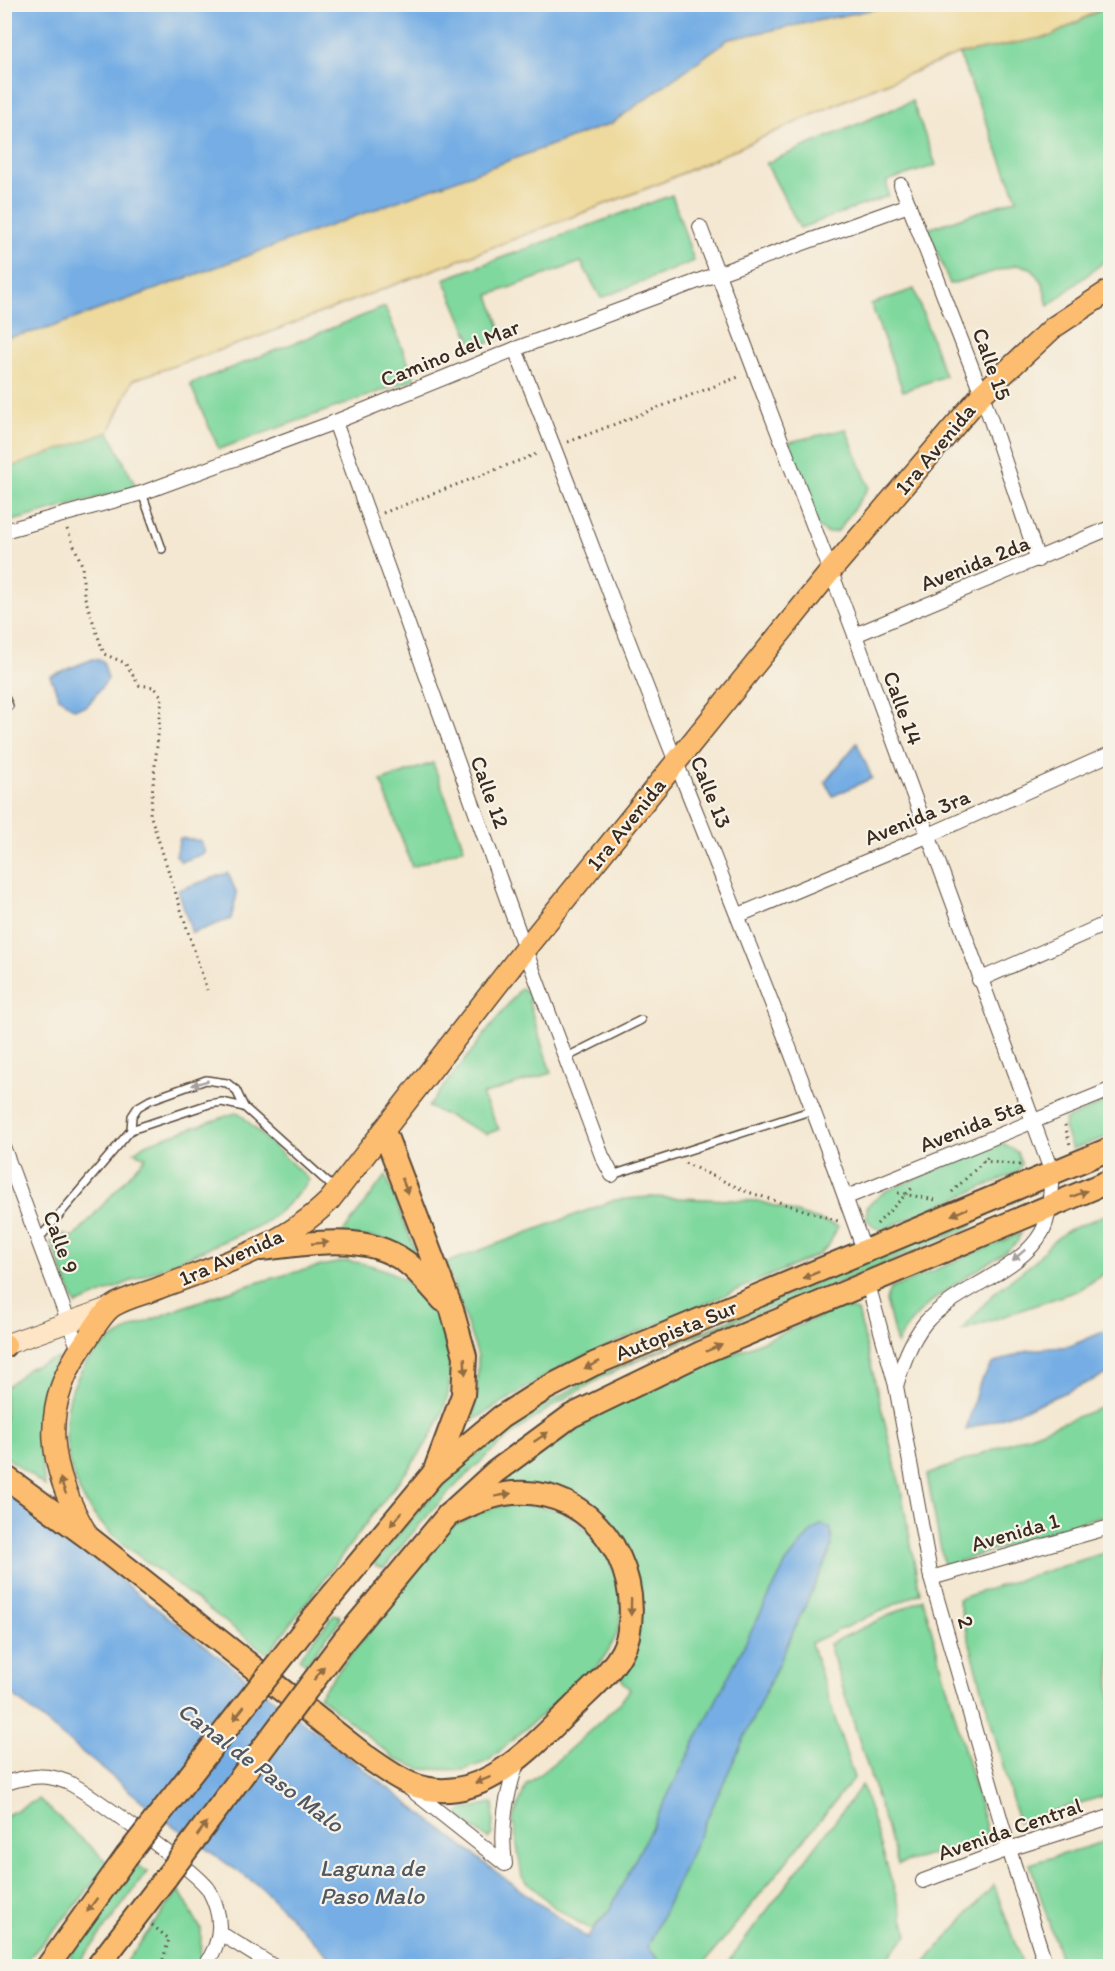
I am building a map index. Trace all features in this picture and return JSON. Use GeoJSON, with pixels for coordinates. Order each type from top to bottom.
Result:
{"type":"FeatureCollection","features":[{"type":"Feature","properties":{"kind":"highway"},"geometry":{"type":"LineString","coordinates":[[384,1131],[462,1339],[465,1381],[456,1418],[433,1474]]}},
{"type":"Feature","properties":{"kind":"highway","name":"Autopista Sur"},"geometry":{"type":"LineString","coordinates":[[48,1966],[126,1857],[314,1617],[433,1474],[501,1417],[545,1389],[594,1364],[1110,1149]]}},
{"type":"Feature","properties":{"kind":"highway","name":"Autopista Sur"},"geometry":{"type":"LineString","coordinates":[[139,1915],[344,1640],[448,1515],[495,1472],[533,1442],[581,1411],[701,1353],[1110,1181]]}},
{"type":"Feature","properties":{"kind":"highway"},"geometry":{"type":"LineString","coordinates":[[261,1249],[329,1242],[382,1248],[411,1266],[452,1310]]}},
{"type":"Feature","properties":{"kind":"highway"},"geometry":{"type":"LineString","coordinates":[[4,1476],[89,1538],[364,1755],[396,1777],[428,1788],[454,1789],[476,1784],[501,1773],[518,1760],[589,1692],[624,1650],[628,1638],[632,1602],[625,1568],[613,1544],[597,1525],[574,1507],[556,1498],[513,1493],[472,1503],[448,1515]]}},
{"type":"Feature","properties":{"kind":"highway"},"geometry":{"type":"LineString","coordinates":[[345,1580],[375,1603]]}},
{"type":"Feature","properties":{"kind":"highway"},"geometry":{"type":"LineString","coordinates":[[98,1966],[139,1915]]}},
{"type":"Feature","properties":{"kind":"main road","name":"1ra Avenida"},"geometry":{"type":"LineString","coordinates":[[111,1307],[261,1249],[309,1220],[337,1191],[525,949],[829,573],[982,394],[1054,327],[1110,290]]}},
{"type":"Feature","properties":{"kind":"main road"},"geometry":{"type":"LineString","coordinates":[[5,1345],[111,1307]]}},
{"type":"Feature","properties":{"kind":"main road"},"geometry":{"type":"LineString","coordinates":[[89,1538],[61,1483],[53,1421],[59,1388],[79,1350],[111,1307]]}},
{"type":"Feature","properties":{"kind":"street","name":"Calle 15"},"geometry":{"type":"LineString","coordinates":[[901,184],[982,394],[1038,560]]}},
{"type":"Feature","properties":{"kind":"street","name":"Camino del Mar"},"geometry":{"type":"LineString","coordinates":[[4,531],[142,493],[335,422],[515,349],[717,273],[909,205]]}},
{"type":"Feature","properties":{"kind":"street","name":"Calle 14"},"geometry":{"type":"LineString","coordinates":[[700,227],[829,573],[855,635],[979,980],[1052,1173],[1042,1232],[1004,1269],[926,1322],[908,1348],[896,1386]]}},
{"type":"Feature","properties":{"kind":"street","name":"Calle 13"},"geometry":{"type":"LineString","coordinates":[[515,349],[676,762],[739,915],[847,1197],[865,1253]]}},
{"type":"Feature","properties":{"kind":"street","name":"Calle 12"},"geometry":{"type":"LineString","coordinates":[[335,422],[565,1058],[612,1175]]}},
{"type":"Feature","properties":{"kind":"street","name":"Avenida 2da"},"geometry":{"type":"LineString","coordinates":[[855,635],[1110,528]]}},
{"type":"Feature","properties":{"kind":"street","name":"Avenida 3ra"},"geometry":{"type":"LineString","coordinates":[[739,915],[927,836],[1110,754]]}},
{"type":"Feature","properties":{"kind":"street"},"geometry":{"type":"LineString","coordinates":[[979,980],[1110,922]]}},
{"type":"Feature","properties":{"kind":"street","name":"Avenida 5ta"},"geometry":{"type":"LineString","coordinates":[[847,1197],[1035,1123],[1110,1090]]}},
{"type":"Feature","properties":{"kind":"street","name":"Calle 9"},"geometry":{"type":"LineString","coordinates":[[4,1149],[79,1350]]}},
{"type":"Feature","properties":{"kind":"street","name":"2"},"geometry":{"type":"LineString","coordinates":[[868,1284],[896,1386],[931,1578],[1009,1849],[1046,1966]]}},
{"type":"Feature","properties":{"kind":"street","name":"Avenida 1"},"geometry":{"type":"LineString","coordinates":[[931,1578],[1110,1527]]}},
{"type":"Feature","properties":{"kind":"street"},"geometry":{"type":"LineString","coordinates":[[396,1777],[505,1864],[501,1837],[507,1791],[518,1760]]}},
{"type":"Feature","properties":{"kind":"street"},"geometry":{"type":"LineString","coordinates":[[4,1784],[47,1777],[68,1783],[187,1869],[207,1887],[217,1907],[220,1933],[212,1957],[204,1966]]}},
{"type":"Feature","properties":{"kind":"street","name":"Avenida Central"},"geometry":{"type":"LineString","coordinates":[[923,1881],[1009,1849],[1110,1817]]}},
{"type":"Feature","properties":{"kind":"street"},"geometry":{"type":"LineString","coordinates":[[220,1933],[273,1966]]}},
{"type":"Feature","properties":{"kind":"lane"},"geometry":{"type":"LineString","coordinates":[[142,493],[162,549]]}},
{"type":"Feature","properties":{"kind":"lane"},"geometry":{"type":"LineString","coordinates":[[4,695],[9,706]]}},
{"type":"Feature","properties":{"kind":"lane"},"geometry":{"type":"LineString","coordinates":[[565,1058],[641,1020]]}},
{"type":"Feature","properties":{"kind":"lane"},"geometry":{"type":"LineString","coordinates":[[131,1130],[132,1116],[138,1107],[150,1100],[206,1080],[227,1083],[236,1090],[244,1107],[337,1191]]}},
{"type":"Feature","properties":{"kind":"lane"},"geometry":{"type":"LineString","coordinates":[[38,1240],[131,1130],[209,1104],[222,1102],[244,1107]]}},
{"type":"Feature","properties":{"kind":"lane"},"geometry":{"type":"LineString","coordinates":[[612,1175],[672,1158],[813,1110]]}},
{"type":"Feature","properties":{"kind":"path"},"geometry":{"type":"LineString","coordinates":[[62,516],[82,565],[84,595],[105,654],[125,663],[139,685],[154,687],[162,697],[150,814],[207,990]]}},
{"type":"Feature","properties":{"kind":"path"},"geometry":{"type":"LineString","coordinates":[[959,1191],[949,1196],[990,1155]]}},
{"type":"Feature","properties":{"kind":"path"},"geometry":{"type":"LineString","coordinates":[[672,1158],[745,1191],[856,1227]]}},
{"type":"Feature","properties":{"kind":"path"},"geometry":{"type":"LineString","coordinates":[[1020,1158],[1022,1165]]}},
{"type":"Feature","properties":{"kind":"path"},"geometry":{"type":"LineString","coordinates":[[973,1160],[1022,1165]]}},
{"type":"Feature","properties":{"kind":"path"},"geometry":{"type":"LineString","coordinates":[[1012,1169],[1022,1165]]}},
{"type":"Feature","properties":{"kind":"path"},"geometry":{"type":"LineString","coordinates":[[884,1223],[874,1227],[918,1182]]}},
{"type":"Feature","properties":{"kind":"path"},"geometry":{"type":"LineString","coordinates":[[896,1193],[937,1200]]}},
{"type":"Feature","properties":{"kind":"path"},"geometry":{"type":"LineString","coordinates":[[927,1205],[943,1198]]}},
{"type":"Feature","properties":{"kind":"path"},"geometry":{"type":"LineString","coordinates":[[139,1915],[169,1939],[161,1966]]}},
{"type":"Feature","properties":{"kind":"green space"},"geometry":{"type":"Polygon","coordinates":[[[1110,5],[1110,257],[1048,306],[1043,284],[1031,268],[1017,265],[950,284],[928,229],[1017,199],[959,54],[1051,36],[1110,5]]]}},
{"type":"Feature","properties":{"kind":"green space"},"geometry":{"type":"Polygon","coordinates":[[[912,101],[936,165],[887,181],[888,196],[800,228],[766,163],[912,101]]]}},
{"type":"Feature","properties":{"kind":"green space"},"geometry":{"type":"Polygon","coordinates":[[[672,195],[694,261],[601,298],[581,262],[489,295],[503,337],[474,348],[444,279],[672,195]]]}},
{"type":"Feature","properties":{"kind":"green space"},"geometry":{"type":"Polygon","coordinates":[[[914,289],[945,376],[903,391],[871,304],[914,289]]]}},
{"type":"Feature","properties":{"kind":"green space"},"geometry":{"type":"Polygon","coordinates":[[[385,307],[415,379],[219,449],[190,384],[385,307]]]}},
{"type":"Feature","properties":{"kind":"green space"},"geometry":{"type":"Polygon","coordinates":[[[846,429],[869,487],[838,531],[827,533],[816,526],[789,442],[846,429]]]}},
{"type":"Feature","properties":{"kind":"green space"},"geometry":{"type":"Polygon","coordinates":[[[109,432],[136,487],[5,523],[4,469],[109,432]]]}},
{"type":"Feature","properties":{"kind":"green space"},"geometry":{"type":"Polygon","coordinates":[[[433,763],[464,848],[412,867],[381,781],[433,763]]]}},
{"type":"Feature","properties":{"kind":"green space"},"geometry":{"type":"Polygon","coordinates":[[[521,988],[530,994],[529,1003],[551,1073],[482,1095],[499,1129],[487,1134],[428,1107],[521,988]]]}},
{"type":"Feature","properties":{"kind":"green space"},"geometry":{"type":"Polygon","coordinates":[[[1110,1100],[1110,1136],[1072,1149],[1064,1128],[1065,1120],[1110,1100]]]}},
{"type":"Feature","properties":{"kind":"green space"},"geometry":{"type":"Polygon","coordinates":[[[238,1112],[309,1180],[281,1210],[261,1225],[76,1305],[51,1243],[59,1233],[73,1238],[146,1157],[134,1152],[145,1144],[238,1112]]]}},
{"type":"Feature","properties":{"kind":"green space"},"geometry":{"type":"Polygon","coordinates":[[[1002,1143],[1017,1152],[1022,1165],[1016,1173],[882,1230],[874,1227],[867,1219],[867,1206],[886,1191],[1002,1143]]]}},
{"type":"Feature","properties":{"kind":"green space"},"geometry":{"type":"Polygon","coordinates":[[[386,1175],[416,1253],[380,1238],[341,1235],[386,1175]]]}},
{"type":"Feature","properties":{"kind":"green space"},"geometry":{"type":"Polygon","coordinates":[[[1021,1196],[1022,1198],[983,1216],[967,1229],[831,1285],[696,1336],[584,1387],[549,1408],[479,1463],[429,1513],[384,1568],[374,1563],[424,1504],[470,1460],[517,1422],[585,1381],[1021,1196]]]}},
{"type":"Feature","properties":{"kind":"green space"},"geometry":{"type":"Polygon","coordinates":[[[649,1197],[758,1201],[838,1226],[829,1245],[818,1255],[564,1365],[472,1421],[477,1396],[478,1356],[446,1263],[615,1200],[649,1197]]]}},
{"type":"Feature","properties":{"kind":"green space"},"geometry":{"type":"Polygon","coordinates":[[[1110,1213],[1110,1270],[1079,1290],[961,1331],[994,1293],[1033,1263],[1051,1243],[1068,1230],[1110,1213]]]}},
{"type":"Feature","properties":{"kind":"green space"},"geometry":{"type":"Polygon","coordinates":[[[1021,1233],[1017,1242],[1009,1249],[931,1302],[905,1329],[897,1345],[886,1300],[890,1289],[1021,1233]]]}},
{"type":"Feature","properties":{"kind":"green space"},"geometry":{"type":"Polygon","coordinates":[[[347,1261],[373,1266],[397,1275],[426,1300],[439,1320],[446,1340],[450,1373],[448,1394],[436,1427],[417,1457],[268,1654],[125,1545],[91,1511],[80,1492],[67,1447],[66,1423],[69,1400],[77,1378],[89,1359],[107,1343],[134,1328],[181,1308],[243,1287],[347,1261]]]}},
{"type":"Feature","properties":{"kind":"green space"},"geometry":{"type":"Polygon","coordinates":[[[841,1307],[858,1311],[901,1490],[920,1593],[811,1643],[854,1778],[702,1966],[663,1966],[647,1947],[832,1547],[610,1909],[591,1930],[555,1908],[522,1877],[513,1819],[526,1785],[560,1758],[615,1708],[630,1690],[620,1677],[636,1644],[620,1538],[603,1515],[581,1500],[497,1485],[607,1409],[841,1307]]]}},
{"type":"Feature","properties":{"kind":"green space"},"geometry":{"type":"Polygon","coordinates":[[[58,1358],[46,1390],[41,1421],[40,1437],[45,1486],[5,1456],[5,1388],[29,1368],[58,1358]]]}},
{"type":"Feature","properties":{"kind":"green space"},"geometry":{"type":"Polygon","coordinates":[[[1110,1404],[1110,1513],[944,1566],[927,1475],[1110,1404]]]}},
{"type":"Feature","properties":{"kind":"green space"},"geometry":{"type":"Polygon","coordinates":[[[526,1505],[549,1508],[566,1515],[582,1526],[607,1556],[620,1593],[621,1612],[618,1630],[612,1644],[598,1666],[488,1761],[464,1770],[421,1769],[395,1759],[319,1696],[448,1528],[493,1507],[526,1505]]]}},
{"type":"Feature","properties":{"kind":"green space"},"geometry":{"type":"Polygon","coordinates":[[[1110,1551],[1110,1794],[1018,1822],[958,1599],[1110,1551]]]}},
{"type":"Feature","properties":{"kind":"green space"},"geometry":{"type":"Polygon","coordinates":[[[923,1599],[989,1839],[898,1864],[829,1644],[923,1599]]]}},
{"type":"Feature","properties":{"kind":"green space"},"geometry":{"type":"Polygon","coordinates":[[[334,1615],[339,1615],[340,1620],[306,1664],[299,1658],[334,1615]]]}},
{"type":"Feature","properties":{"kind":"green space"},"geometry":{"type":"Polygon","coordinates":[[[862,1785],[908,1934],[880,1966],[725,1966],[862,1785]]]}},
{"type":"Feature","properties":{"kind":"green space"},"geometry":{"type":"Polygon","coordinates":[[[39,1799],[108,1863],[76,1905],[22,1966],[5,1966],[5,1816],[39,1799]]]}},
{"type":"Feature","properties":{"kind":"green space"},"geometry":{"type":"Polygon","coordinates":[[[494,1804],[492,1834],[488,1839],[459,1817],[461,1811],[494,1804]]]}},
{"type":"Feature","properties":{"kind":"green space"},"geometry":{"type":"Polygon","coordinates":[[[1110,1840],[1110,1966],[1063,1966],[1030,1864],[1110,1840]]]}},
{"type":"Feature","properties":{"kind":"green space"},"geometry":{"type":"Polygon","coordinates":[[[138,1865],[147,1872],[79,1963],[73,1962],[70,1954],[138,1865]]]}},
{"type":"Feature","properties":{"kind":"green space"},"geometry":{"type":"Polygon","coordinates":[[[994,1885],[1023,1966],[922,1966],[994,1885]]]}},
{"type":"Feature","properties":{"kind":"green space"},"geometry":{"type":"Polygon","coordinates":[[[179,1890],[201,1929],[200,1966],[123,1966],[179,1890]]]}},
{"type":"Feature","properties":{"kind":"sand"},"geometry":{"type":"Polygon","coordinates":[[[894,5],[1108,5],[1051,36],[959,54],[866,91],[658,184],[255,338],[133,380],[109,432],[5,469],[4,338],[46,329],[612,123],[729,39],[894,5]]]}},
{"type":"Feature","properties":{"kind":"water"},"geometry":{"type":"Polygon","coordinates":[[[4,5],[894,5],[729,39],[612,123],[46,329],[5,338],[4,5]]]}},
{"type":"Feature","properties":{"kind":"water"},"geometry":{"type":"Polygon","coordinates":[[[93,659],[103,661],[108,679],[87,706],[74,709],[59,697],[50,676],[93,659]]]}},
{"type":"Feature","properties":{"kind":"water"},"geometry":{"type":"Polygon","coordinates":[[[857,743],[872,778],[833,796],[825,782],[857,743]]]}},
{"type":"Feature","properties":{"kind":"water"},"geometry":{"type":"Polygon","coordinates":[[[180,838],[201,841],[205,853],[181,862],[176,855],[180,838]]]}},
{"type":"Feature","properties":{"kind":"water"},"geometry":{"type":"Polygon","coordinates":[[[228,873],[237,894],[231,919],[192,933],[178,890],[228,873]]]}},
{"type":"Feature","properties":{"kind":"water"},"geometry":{"type":"Polygon","coordinates":[[[1110,1329],[1110,1373],[1031,1407],[966,1430],[978,1386],[992,1364],[1029,1350],[1070,1346],[1110,1329]]]}},
{"type":"Feature","properties":{"kind":"water","name":"Laguna de Paso Malo"},"geometry":{"type":"Polygon","coordinates":[[[4,1490],[508,1881],[587,1938],[610,1909],[786,1563],[811,1532],[822,1524],[831,1529],[832,1547],[648,1947],[663,1966],[338,1966],[263,1889],[165,1820],[5,1689],[4,1490]]]}},
{"type":"Feature","properties":{"kind":"water label","name":"Canal de Paso Malo"},"geometry":{"type":"Point","coordinates":[261,1767]}}]}
